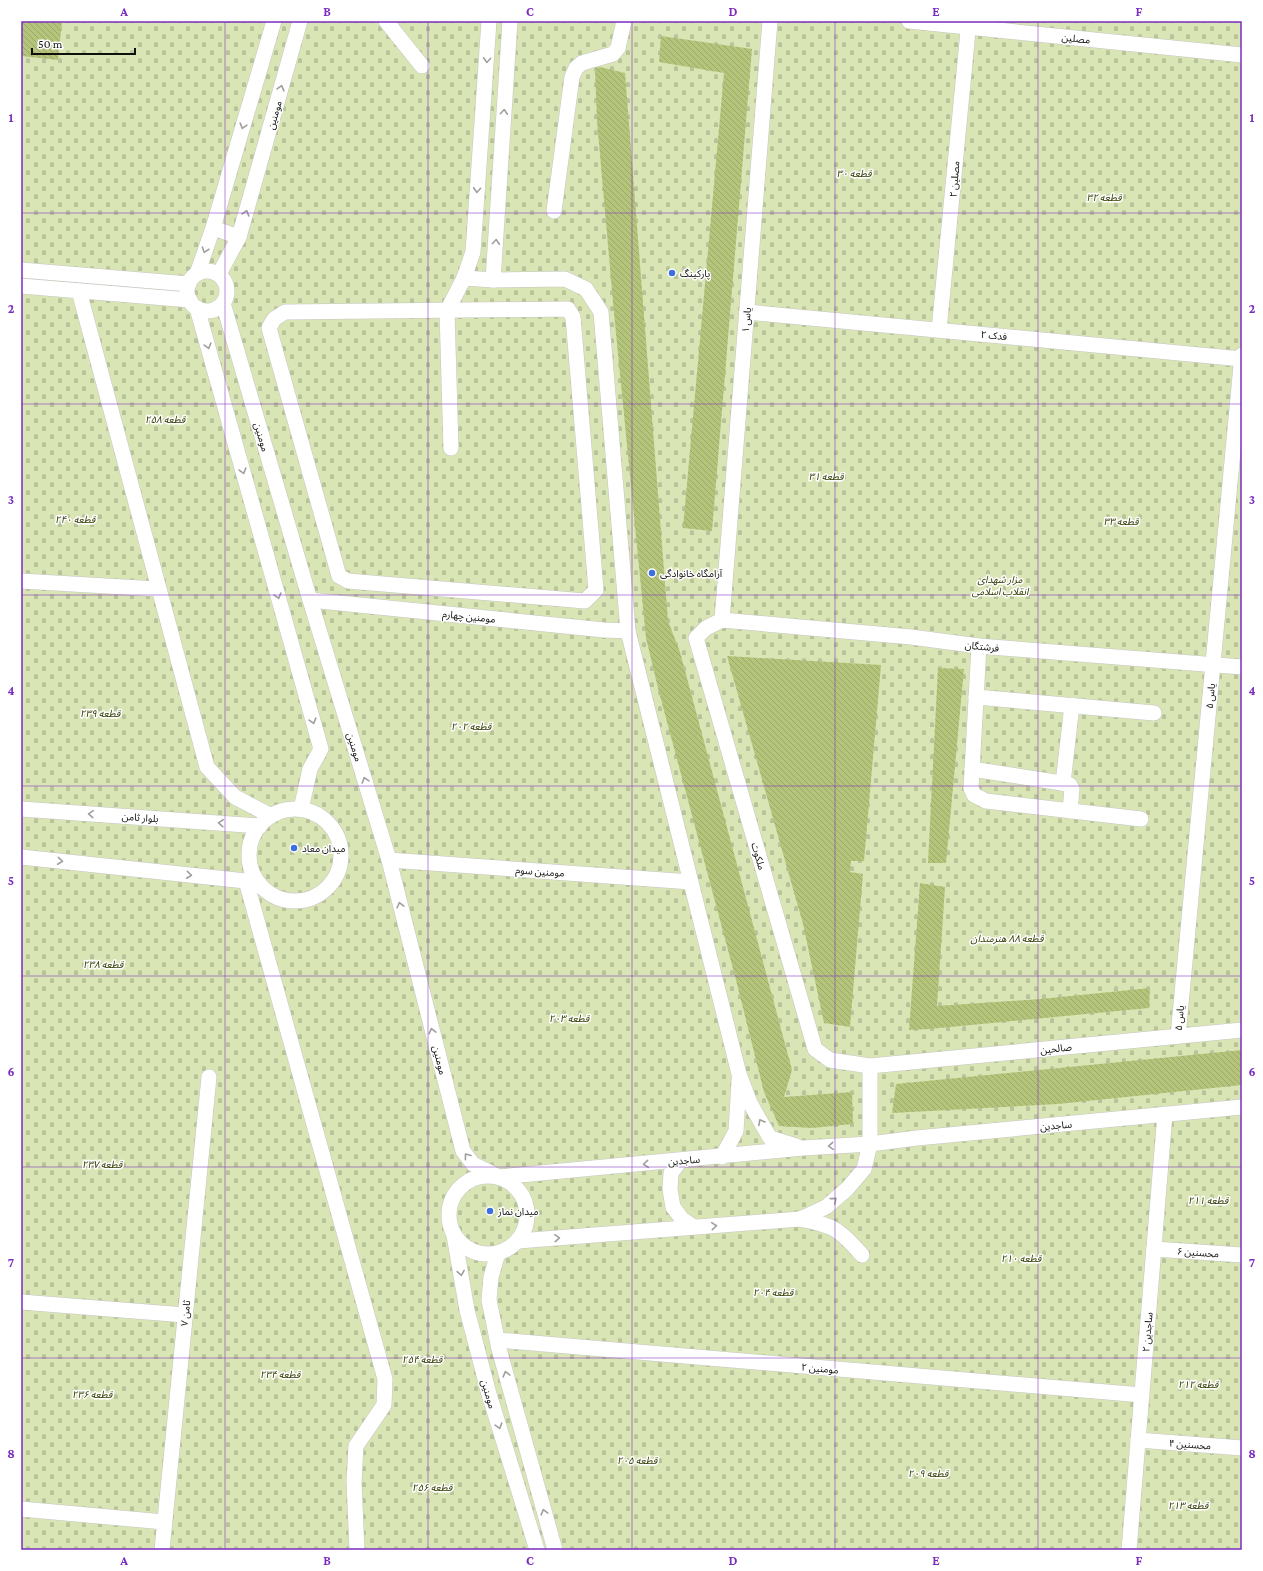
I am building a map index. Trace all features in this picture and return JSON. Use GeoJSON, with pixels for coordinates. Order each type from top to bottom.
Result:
{"type":"FeatureCollection","features":[{"type":"Feature","properties":{"kind":"street"},"geometry":{"type":"LineString","coordinates":[[274,21],[213,228],[188,292],[194,304],[321,749],[310,769],[300,809]]}},
{"type":"Feature","properties":{"kind":"street","name":"مومنین"},"geometry":{"type":"LineString","coordinates":[[219,274],[239,237],[300,21]]}},
{"type":"Feature","properties":{"kind":"street"},"geometry":{"type":"LineString","coordinates":[[386,21],[422,66]]}},
{"type":"Feature","properties":{"kind":"street"},"geometry":{"type":"LineString","coordinates":[[451,448],[447,311],[464,278],[473,252],[489,21]]}},
{"type":"Feature","properties":{"kind":"street"},"geometry":{"type":"LineString","coordinates":[[493,280],[510,21]]}},
{"type":"Feature","properties":{"kind":"street"},"geometry":{"type":"LineString","coordinates":[[554,211],[572,77],[576,68],[582,63],[613,54],[618,48],[624,21]]}},
{"type":"Feature","properties":{"kind":"street","name":"یاس ۱"},"geometry":{"type":"LineString","coordinates":[[722,620],[770,21]]}},
{"type":"Feature","properties":{"kind":"street","name":"مصلین"},"geometry":{"type":"LineString","coordinates":[[909,21],[968,24],[1242,55]]}},
{"type":"Feature","properties":{"kind":"street","name":"مصلین ۲"},"geometry":{"type":"LineString","coordinates":[[939,330],[968,24]]}},
{"type":"Feature","properties":{"kind":"street"},"geometry":{"type":"LineString","coordinates":[[213,228],[239,237]]}},
{"type":"Feature","properties":{"kind":"street"},"geometry":{"type":"LineString","coordinates":[[21,270],[193,279],[208,271],[219,274],[223,278],[227,288],[226,298],[223,303],[219,307],[208,311],[194,304],[21,286]]}},
{"type":"Feature","properties":{"kind":"street"},"geometry":{"type":"LineString","coordinates":[[464,278],[493,280],[565,279],[586,289],[601,312],[628,632],[740,1074],[750,1103],[770,1138],[803,1148]]}},
{"type":"Feature","properties":{"kind":"street"},"geometry":{"type":"LineString","coordinates":[[79,292],[207,767],[235,797],[271,816]]}},
{"type":"Feature","properties":{"kind":"street","name":"مومنین"},"geometry":{"type":"LineString","coordinates":[[223,303],[310,600],[389,860],[463,1151],[473,1164],[499,1177]]}},
{"type":"Feature","properties":{"kind":"street"},"geometry":{"type":"LineString","coordinates":[[568,309],[573,317],[596,590],[585,600],[348,581],[339,576],[269,328],[274,319],[285,312],[447,311],[568,309]]}},
{"type":"Feature","properties":{"kind":"street","name":"فدک ۲"},"geometry":{"type":"LineString","coordinates":[[747,312],[1242,359]]}},
{"type":"Feature","properties":{"kind":"street","name":"یاس ۵"},"geometry":{"type":"LineString","coordinates":[[1178,1036],[1242,355]]}},
{"type":"Feature","properties":{"kind":"street"},"geometry":{"type":"LineString","coordinates":[[21,581],[158,589]]}},
{"type":"Feature","properties":{"kind":"street","name":"مومنین چهارم"},"geometry":{"type":"LineString","coordinates":[[310,600],[628,632]]}},
{"type":"Feature","properties":{"kind":"street","name":"فرشتگان"},"geometry":{"type":"LineString","coordinates":[[722,620],[910,637],[979,646],[1242,667]]}},
{"type":"Feature","properties":{"kind":"street","name":"ملکوت"},"geometry":{"type":"LineString","coordinates":[[722,620],[706,628],[696,638],[815,1049],[830,1060],[870,1066]]}},
{"type":"Feature","properties":{"kind":"street"},"geometry":{"type":"LineString","coordinates":[[979,646],[972,792],[981,799],[1070,812],[1141,819]]}},
{"type":"Feature","properties":{"kind":"street"},"geometry":{"type":"LineString","coordinates":[[976,697],[1154,713]]}},
{"type":"Feature","properties":{"kind":"street"},"geometry":{"type":"LineString","coordinates":[[1064,783],[1072,705]]}},
{"type":"Feature","properties":{"kind":"street"},"geometry":{"type":"LineString","coordinates":[[972,769],[1064,783],[1072,789],[1070,812]]}},
{"type":"Feature","properties":{"kind":"street","name":"بلوار ثامن"},"geometry":{"type":"LineString","coordinates":[[21,808],[260,826]]}},
{"type":"Feature","properties":{"kind":"street"},"geometry":{"type":"LineString","coordinates":[[21,857],[252,882],[268,893],[282,900],[297,902],[312,898],[325,890],[335,878],[340,864],[341,849],[336,835],[327,822],[315,814],[300,809],[285,810],[271,816],[260,826],[252,839],[249,854],[252,882],[385,1379],[384,1406],[356,1446],[354,1482],[357,1550]]}},
{"type":"Feature","properties":{"kind":"street","name":"مومنین سوم"},"geometry":{"type":"LineString","coordinates":[[389,860],[691,882]]}},
{"type":"Feature","properties":{"kind":"street","name":"صالحین"},"geometry":{"type":"LineString","coordinates":[[870,1066],[1242,1030]]}},
{"type":"Feature","properties":{"kind":"street"},"geometry":{"type":"LineString","coordinates":[[800,1219],[826,1207],[847,1189],[864,1169],[870,1144],[870,1066]]}},
{"type":"Feature","properties":{"kind":"street"},"geometry":{"type":"LineString","coordinates":[[722,1157],[736,1131],[740,1074]]}},
{"type":"Feature","properties":{"kind":"street","name":"ثامن ۷"},"geometry":{"type":"LineString","coordinates":[[162,1550],[209,1077]]}},
{"type":"Feature","properties":{"kind":"street","name":"ساجدین"},"geometry":{"type":"LineString","coordinates":[[499,1177],[722,1157],[803,1148],[870,1144],[917,1138],[1242,1107]]}},
{"type":"Feature","properties":{"kind":"street","name":"ساجدین ۲"},"geometry":{"type":"LineString","coordinates":[[1129,1550],[1165,1114]]}},
{"type":"Feature","properties":{"kind":"street"},"geometry":{"type":"LineString","coordinates":[[681,1160],[671,1173],[670,1188],[673,1207],[682,1219],[694,1228]]}},
{"type":"Feature","properties":{"kind":"street"},"geometry":{"type":"LineString","coordinates":[[486,1176],[499,1177],[511,1183],[520,1192],[526,1204],[528,1217],[525,1229],[518,1241],[509,1248],[498,1253],[485,1254],[473,1251],[454,1235],[449,1217],[451,1205],[456,1194],[464,1184],[474,1178],[486,1176]]}},
{"type":"Feature","properties":{"kind":"street"},"geometry":{"type":"LineString","coordinates":[[518,1241],[800,1219],[819,1222],[833,1228],[845,1236],[862,1255]]}},
{"type":"Feature","properties":{"kind":"street","name":"مومنین"},"geometry":{"type":"LineString","coordinates":[[454,1235],[467,1310],[489,1394],[537,1550]]}},
{"type":"Feature","properties":{"kind":"street","name":"محسنین ۶"},"geometry":{"type":"LineString","coordinates":[[1154,1249],[1242,1256]]}},
{"type":"Feature","properties":{"kind":"street"},"geometry":{"type":"LineString","coordinates":[[498,1253],[491,1277],[489,1300],[498,1340],[555,1550]]}},
{"type":"Feature","properties":{"kind":"street"},"geometry":{"type":"LineString","coordinates":[[21,1302],[185,1315]]}},
{"type":"Feature","properties":{"kind":"street","name":"مومنین ۲"},"geometry":{"type":"LineString","coordinates":[[498,1340],[1142,1395]]}},
{"type":"Feature","properties":{"kind":"street","name":"محسنین ۴"},"geometry":{"type":"LineString","coordinates":[[1138,1440],[1242,1448]]}},
{"type":"Feature","properties":{"kind":"street"},"geometry":{"type":"LineString","coordinates":[[21,1509],[164,1522]]}},
{"type":"Feature","properties":{"kind":"green space"},"geometry":{"type":"Polygon","coordinates":[[[21,21],[1242,21],[1242,1550],[21,1550],[21,21]]]}},
{"type":"Feature","properties":{"kind":"building"},"geometry":{"type":"Polygon","coordinates":[[[21,21],[62,21],[58,60],[21,56],[21,21]]]}},
{"type":"Feature","properties":{"kind":"building"},"geometry":{"type":"Polygon","coordinates":[[[661,36],[752,49],[712,531],[683,528],[724,73],[659,62],[661,36]]]}},
{"type":"Feature","properties":{"kind":"building","name":"آرامگاه خانوادگی"},"geometry":{"type":"Polygon","coordinates":[[[600,67],[625,73],[668,621],[680,652],[792,1070],[784,1097],[852,1092],[853,1124],[812,1128],[779,1126],[764,1092],[646,638],[597,121],[595,69],[600,67]]]}},
{"type":"Feature","properties":{"kind":"building"},"geometry":{"type":"Polygon","coordinates":[[[727,656],[881,665],[864,861],[851,861],[850,872],[863,874],[850,1027],[824,1023],[803,924],[727,656]]]}},
{"type":"Feature","properties":{"kind":"building"},"geometry":{"type":"Polygon","coordinates":[[[938,668],[964,669],[946,863],[928,863],[938,668]]]}},
{"type":"Feature","properties":{"kind":"building"},"geometry":{"type":"Polygon","coordinates":[[[920,883],[945,887],[937,1006],[1041,999],[1150,988],[1149,1008],[909,1030],[920,883]]]}},
{"type":"Feature","properties":{"kind":"building"},"geometry":{"type":"Polygon","coordinates":[[[1242,1050],[1242,1085],[1058,1104],[892,1113],[896,1084],[1242,1050]]]}},
{"type":"Feature","properties":{"kind":"place","name":"پارکینگ"},"geometry":{"type":"Point","coordinates":[672,273]}},
{"type":"Feature","properties":{"kind":"place","name":"آرامگاه خانوادگی"},"geometry":{"type":"Point","coordinates":[652,573]}},
{"type":"Feature","properties":{"kind":"place","name":"میدان معاد"},"geometry":{"type":"Point","coordinates":[294,848]}},
{"type":"Feature","properties":{"kind":"place","name":"میدان نماز"},"geometry":{"type":"Point","coordinates":[490,1211]}},
{"type":"Feature","properties":{"kind":"park label","name":"قطعه ۳۰"},"geometry":{"type":"Point","coordinates":[854,173]}},
{"type":"Feature","properties":{"kind":"park label","name":"قطعه ۳۲"},"geometry":{"type":"Point","coordinates":[1104,197]}},
{"type":"Feature","properties":{"kind":"park label","name":"قطعه ۲۵۸"},"geometry":{"type":"Point","coordinates":[165,419]}},
{"type":"Feature","properties":{"kind":"park label","name":"قطعه ۳۱"},"geometry":{"type":"Point","coordinates":[826,476]}},
{"type":"Feature","properties":{"kind":"park label","name":"قطعه ۲۴۰"},"geometry":{"type":"Point","coordinates":[75,519]}},
{"type":"Feature","properties":{"kind":"park label","name":"قطعه ۳۳"},"geometry":{"type":"Point","coordinates":[1121,521]}},
{"type":"Feature","properties":{"kind":"park label","name":"مزار شهدای انقلاب اسلامی"},"geometry":{"type":"Point","coordinates":[1000,584]}},
{"type":"Feature","properties":{"kind":"park label","name":"قطعه ۲۳۹"},"geometry":{"type":"Point","coordinates":[100,713]}},
{"type":"Feature","properties":{"kind":"park label","name":"قطعه ۲۰۲"},"geometry":{"type":"Point","coordinates":[471,726]}},
{"type":"Feature","properties":{"kind":"park label","name":"قطعه ۸۸ هنرمندان"},"geometry":{"type":"Point","coordinates":[1007,938]}},
{"type":"Feature","properties":{"kind":"park label","name":"قطعه ۲۳۸"},"geometry":{"type":"Point","coordinates":[103,964]}},
{"type":"Feature","properties":{"kind":"park label","name":"قطعه ۲۰۳"},"geometry":{"type":"Point","coordinates":[569,1018]}},
{"type":"Feature","properties":{"kind":"park label","name":"قطعه ۲۳۷"},"geometry":{"type":"Point","coordinates":[102,1164]}},
{"type":"Feature","properties":{"kind":"park label","name":"قطعه ۲۱۱"},"geometry":{"type":"Point","coordinates":[1208,1200]}},
{"type":"Feature","properties":{"kind":"park label","name":"قطعه ۲۱۰"},"geometry":{"type":"Point","coordinates":[1021,1258]}},
{"type":"Feature","properties":{"kind":"park label","name":"قطعه ۲۰۴"},"geometry":{"type":"Point","coordinates":[773,1292]}},
{"type":"Feature","properties":{"kind":"park label","name":"قطعه ۲۵۴"},"geometry":{"type":"Point","coordinates":[422,1359]}},
{"type":"Feature","properties":{"kind":"park label","name":"قطعه ۲۳۴"},"geometry":{"type":"Point","coordinates":[280,1374]}},
{"type":"Feature","properties":{"kind":"park label","name":"قطعه ۲۱۲"},"geometry":{"type":"Point","coordinates":[1198,1384]}},
{"type":"Feature","properties":{"kind":"park label","name":"قطعه ۲۳۶"},"geometry":{"type":"Point","coordinates":[92,1394]}},
{"type":"Feature","properties":{"kind":"park label","name":"قطعه ۲۰۵"},"geometry":{"type":"Point","coordinates":[637,1460]}},
{"type":"Feature","properties":{"kind":"park label","name":"قطعه ۲۰۹"},"geometry":{"type":"Point","coordinates":[928,1473]}},
{"type":"Feature","properties":{"kind":"park label","name":"قطعه ۲۵۶"},"geometry":{"type":"Point","coordinates":[432,1487]}},
{"type":"Feature","properties":{"kind":"park label","name":"قطعه ۲۱۳"},"geometry":{"type":"Point","coordinates":[1188,1505]}}]}
